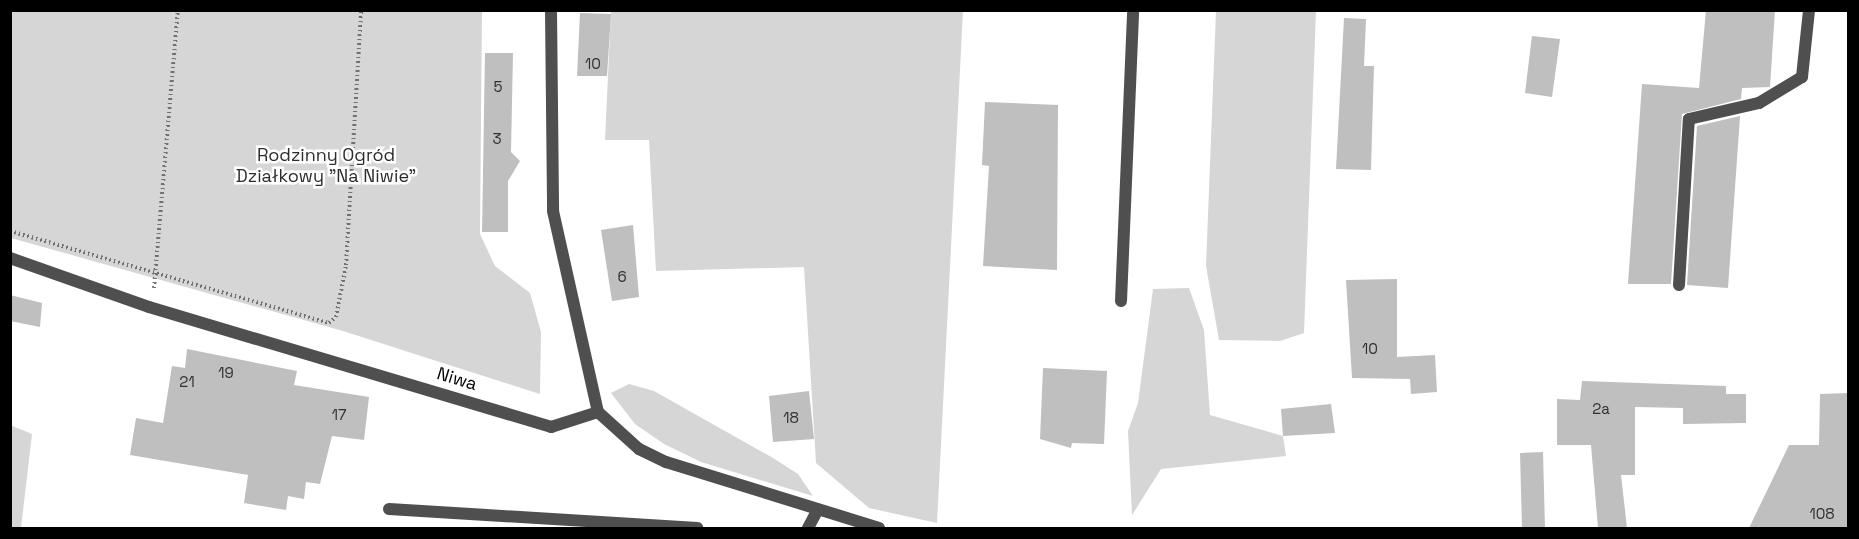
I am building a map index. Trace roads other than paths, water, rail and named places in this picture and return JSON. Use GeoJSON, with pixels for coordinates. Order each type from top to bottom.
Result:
{"type":"FeatureCollection","features":[{"type":"Feature","properties":{"kind":"street"},"geometry":{"type":"LineString","coordinates":[[551,10],[553,211],[598,412],[639,449],[666,462],[879,528]]}},
{"type":"Feature","properties":{"kind":"street"},"geometry":{"type":"LineString","coordinates":[[1121,301],[1133,10]]}},
{"type":"Feature","properties":{"kind":"street"},"geometry":{"type":"LineString","coordinates":[[1679,285],[1689,119],[1759,104],[1803,78],[1809,10]]}},
{"type":"Feature","properties":{"kind":"street","name":"Niwa"},"geometry":{"type":"LineString","coordinates":[[10,258],[149,307],[550,427],[598,412]]}},
{"type":"Feature","properties":{"kind":"street"},"geometry":{"type":"LineString","coordinates":[[389,509],[697,528]]}},
{"type":"Feature","properties":{"kind":"street"},"geometry":{"type":"LineString","coordinates":[[808,528],[818,509]]}},
{"type":"Feature","properties":{"kind":"park label","name":"Rodzinny Ogród Działkowy \"Na Niwie\""},"geometry":{"type":"Point","coordinates":[326,166]}}]}
